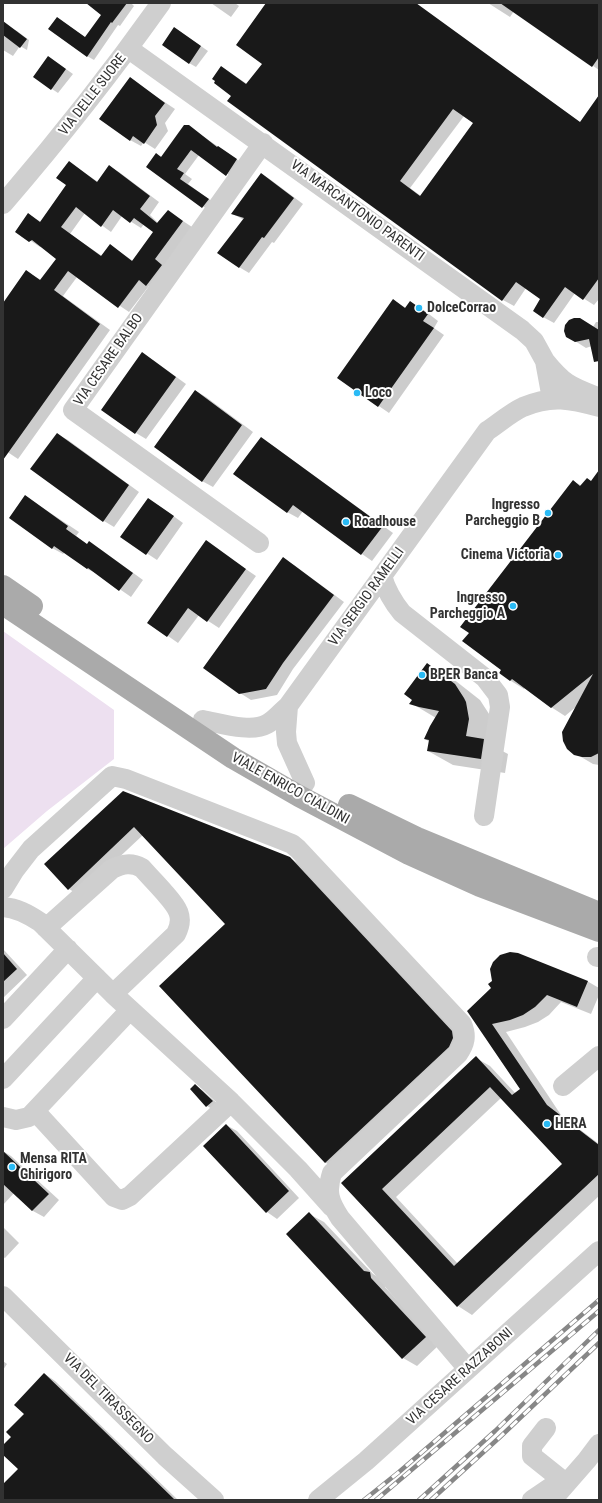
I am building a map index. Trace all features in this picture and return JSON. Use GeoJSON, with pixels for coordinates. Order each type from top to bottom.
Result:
{"type":"FeatureCollection","features":[{"type":"Feature","properties":{"kind":"main road","name":"VIALE ENRICO CIALDINI"},"geometry":{"type":"LineString","coordinates":[[3,586],[203,720],[302,790],[410,854],[466,879],[599,931]]}},
{"type":"Feature","properties":{"kind":"main road","name":"VIALE ENRICO CIALDINI"},"geometry":{"type":"LineString","coordinates":[[3,604],[233,758],[302,790],[599,913]]}},
{"type":"Feature","properties":{"kind":"street","name":"VIA DELLE SUORE"},"geometry":{"type":"LineString","coordinates":[[3,204],[64,133],[129,49],[160,3]]}},
{"type":"Feature","properties":{"kind":"street","name":"VIA MARCANTONIO PARENTI"},"geometry":{"type":"LineString","coordinates":[[129,49],[263,143],[522,330],[534,341],[545,361],[552,399]]}},
{"type":"Feature","properties":{"kind":"street","name":"VIA CESARE BALBO"},"geometry":{"type":"LineString","coordinates":[[259,543],[73,410],[263,143]]}},
{"type":"Feature","properties":{"kind":"street","name":"VIA DELLE SUORE"},"geometry":{"type":"LineString","coordinates":[[3,198],[20,184]]}},
{"type":"Feature","properties":{"kind":"street"},"geometry":{"type":"LineString","coordinates":[[545,361],[559,378],[569,386],[599,398]]}},
{"type":"Feature","properties":{"kind":"street","name":"VIA SERGIO RAMELLI"},"geometry":{"type":"LineString","coordinates":[[203,720],[258,728],[267,724],[288,706],[487,431],[522,407],[552,399],[570,400],[599,406]]}},
{"type":"Feature","properties":{"kind":"street"},"geometry":{"type":"LineString","coordinates":[[382,576],[384,585],[396,606],[402,613],[485,678],[498,695],[500,707],[484,816]]}},
{"type":"Feature","properties":{"kind":"street"},"geometry":{"type":"LineString","coordinates":[[357,611],[372,605],[388,608],[402,613]]}},
{"type":"Feature","properties":{"kind":"street"},"geometry":{"type":"LineString","coordinates":[[288,706],[286,732],[287,743],[302,790]]}},
{"type":"Feature","properties":{"kind":"street"},"geometry":{"type":"LineString","coordinates":[[3,889],[14,871],[31,850],[112,776],[126,778],[292,844],[298,849],[462,1024],[465,1032],[465,1041],[458,1054],[332,1173],[328,1194],[332,1207]]}},
{"type":"Feature","properties":{"kind":"street"},"geometry":{"type":"LineString","coordinates":[[46,928],[112,869],[130,864],[135,864],[142,868],[176,905],[180,914],[180,923],[176,934],[113,994]]}},
{"type":"Feature","properties":{"kind":"street"},"geometry":{"type":"LineString","coordinates":[[3,908],[17,910],[29,915],[46,928],[130,1010],[231,1102],[298,1169],[332,1207],[468,1369]]}},
{"type":"Feature","properties":{"kind":"street"},"geometry":{"type":"LineString","coordinates":[[3,1019],[68,949]]}},
{"type":"Feature","properties":{"kind":"street"},"geometry":{"type":"LineString","coordinates":[[3,1078],[97,978]]}},
{"type":"Feature","properties":{"kind":"street"},"geometry":{"type":"LineString","coordinates":[[3,1117],[22,1120],[29,1117],[130,1010]]}},
{"type":"Feature","properties":{"kind":"street"},"geometry":{"type":"LineString","coordinates":[[563,1086],[599,1056]]}},
{"type":"Feature","properties":{"kind":"street"},"geometry":{"type":"LineString","coordinates":[[35,1111],[114,1197],[122,1200],[130,1196],[231,1102]]}},
{"type":"Feature","properties":{"kind":"street","name":"VIA CESARE RAZZABONI"},"geometry":{"type":"LineString","coordinates":[[318,1500],[366,1461],[599,1251]]}},
{"type":"Feature","properties":{"kind":"street","name":"VIA DEL TIRASSEGNO"},"geometry":{"type":"LineString","coordinates":[[3,1296],[165,1456],[214,1500]]}},
{"type":"Feature","properties":{"kind":"street"},"geometry":{"type":"LineString","coordinates":[[546,1428],[532,1446],[532,1456],[562,1480]]}},
{"type":"Feature","properties":{"kind":"street"},"geometry":{"type":"LineString","coordinates":[[552,1500],[588,1460],[599,1444]]}},
{"type":"Feature","properties":{"kind":"street"},"geometry":{"type":"LineString","coordinates":[[532,1500],[588,1460]]}},
{"type":"Feature","properties":{"kind":"shaded area"},"geometry":{"type":"Polygon","coordinates":[[[3,631],[114,710],[114,759],[47,811],[3,849],[3,631]]]}},
{"type":"Feature","properties":{"kind":"building"},"geometry":{"type":"Polygon","coordinates":[[[86,3],[127,3],[112,23],[111,22],[87,57],[48,29],[57,17],[85,37],[101,15],[86,3]]]}},
{"type":"Feature","properties":{"kind":"building"},"geometry":{"type":"Polygon","coordinates":[[[266,3],[416,3],[580,122],[599,95],[599,278],[583,300],[565,287],[543,318],[533,311],[540,299],[516,282],[502,301],[227,101],[231,96],[214,83],[215,81],[212,79],[221,66],[246,84],[262,64],[236,45],[266,3]],[[453,109],[400,181],[420,196],[473,123],[453,109]]]}},
{"type":"Feature","properties":{"kind":"building"},"geometry":{"type":"Polygon","coordinates":[[[500,3],[599,3],[599,57],[592,67],[500,3]]]}},
{"type":"Feature","properties":{"kind":"building"},"geometry":{"type":"Polygon","coordinates":[[[3,21],[27,39],[20,48],[3,35],[3,21]]]}},
{"type":"Feature","properties":{"kind":"building"},"geometry":{"type":"Polygon","coordinates":[[[174,27],[201,46],[189,64],[162,45],[174,27]]]}},
{"type":"Feature","properties":{"kind":"building"},"geometry":{"type":"Polygon","coordinates":[[[48,56],[66,69],[51,90],[33,77],[48,56]]]}},
{"type":"Feature","properties":{"kind":"building"},"geometry":{"type":"Polygon","coordinates":[[[130,77],[165,103],[155,116],[157,125],[144,144],[133,136],[130,141],[99,119],[130,77]]]}},
{"type":"Feature","properties":{"kind":"building"},"geometry":{"type":"Polygon","coordinates":[[[184,125],[189,125],[217,147],[218,146],[237,159],[226,176],[191,150],[177,169],[184,173],[180,179],[209,199],[202,208],[146,167],[156,153],[161,157],[184,125]]]}},
{"type":"Feature","properties":{"kind":"building"},"geometry":{"type":"Polygon","coordinates":[[[69,161],[97,182],[109,165],[150,196],[140,209],[157,223],[168,210],[183,221],[155,259],[162,265],[146,286],[139,280],[118,308],[68,271],[54,290],[100,324],[3,460],[3,303],[26,270],[40,280],[56,259],[32,240],[29,242],[15,232],[28,213],[40,222],[66,185],[56,178],[69,161]],[[76,207],[61,227],[101,256],[110,244],[132,261],[153,232],[134,218],[130,223],[113,210],[101,227],[76,207]]]}},
{"type":"Feature","properties":{"kind":"building"},"geometry":{"type":"Polygon","coordinates":[[[261,173],[294,198],[239,268],[217,253],[244,218],[231,214],[261,173]]]}},
{"type":"Feature","properties":{"kind":"building"},"geometry":{"type":"Polygon","coordinates":[[[393,299],[405,308],[410,301],[428,314],[423,321],[434,328],[378,407],[337,378],[393,299]]]}},
{"type":"Feature","properties":{"kind":"building"},"geometry":{"type":"Polygon","coordinates":[[[580,318],[599,330],[599,361],[594,362],[589,339],[575,342],[566,337],[564,331],[565,325],[569,320],[580,318]]]}},
{"type":"Feature","properties":{"kind":"building"},"geometry":{"type":"Polygon","coordinates":[[[142,352],[176,377],[135,434],[101,410],[142,352]]]}},
{"type":"Feature","properties":{"kind":"building"},"geometry":{"type":"Polygon","coordinates":[[[195,390],[242,425],[202,482],[154,447],[195,390]]]}},
{"type":"Feature","properties":{"kind":"building"},"geometry":{"type":"Polygon","coordinates":[[[57,433],[129,485],[103,522],[30,469],[57,433]]]}},
{"type":"Feature","properties":{"kind":"building"},"geometry":{"type":"Polygon","coordinates":[[[261,437],[383,526],[361,555],[293,505],[287,513],[233,474],[261,437]]]}},
{"type":"Feature","properties":{"kind":"building","name":"Cinema Victoria"},"geometry":{"type":"Polygon","coordinates":[[[599,470],[599,753],[591,757],[582,757],[574,755],[567,749],[563,741],[562,732],[593,674],[551,708],[512,679],[510,681],[499,673],[501,670],[462,641],[469,633],[460,627],[573,480],[580,486],[587,478],[591,481],[599,470]]]}},
{"type":"Feature","properties":{"kind":"building"},"geometry":{"type":"Polygon","coordinates":[[[25,495],[68,526],[66,529],[87,544],[89,541],[133,573],[119,591],[88,568],[87,569],[54,546],[52,549],[9,518],[25,495]]]}},
{"type":"Feature","properties":{"kind":"building"},"geometry":{"type":"Polygon","coordinates":[[[148,498],[174,516],[146,555],[120,537],[148,498]]]}},
{"type":"Feature","properties":{"kind":"building"},"geometry":{"type":"Polygon","coordinates":[[[206,540],[246,569],[207,622],[188,608],[167,637],[147,623],[206,540]]]}},
{"type":"Feature","properties":{"kind":"building"},"geometry":{"type":"Polygon","coordinates":[[[283,557],[334,595],[283,663],[266,689],[239,694],[203,668],[283,557]]]}},
{"type":"Feature","properties":{"kind":"building"},"geometry":{"type":"Polygon","coordinates":[[[427,663],[455,684],[464,698],[469,719],[466,736],[484,739],[481,759],[427,751],[429,740],[424,739],[439,711],[409,704],[412,700],[404,694],[427,663]]]}},
{"type":"Feature","properties":{"kind":"building"},"geometry":{"type":"Polygon","coordinates":[[[123,791],[290,857],[452,1031],[453,1038],[449,1047],[325,1163],[159,986],[225,924],[134,827],[68,890],[44,864],[123,791]]]}},
{"type":"Feature","properties":{"kind":"building"},"geometry":{"type":"Polygon","coordinates":[[[510,952],[518,953],[588,981],[577,1007],[547,995],[535,1007],[523,1015],[492,1024],[547,1105],[599,1145],[599,1174],[457,1307],[341,1183],[476,1056],[512,1095],[520,1089],[467,1011],[491,988],[488,984],[492,981],[490,969],[493,962],[500,955],[510,952]],[[490,1087],[382,1189],[454,1266],[562,1164],[490,1087]]]}},
{"type":"Feature","properties":{"kind":"building"},"geometry":{"type":"Polygon","coordinates":[[[3,953],[17,969],[3,982],[3,953]]]}},
{"type":"Feature","properties":{"kind":"building"},"geometry":{"type":"Polygon","coordinates":[[[195,1084],[213,1101],[206,1107],[190,1089],[195,1084]]]}},
{"type":"Feature","properties":{"kind":"building"},"geometry":{"type":"Polygon","coordinates":[[[226,1124],[289,1191],[266,1213],[203,1146],[226,1124]]]}},
{"type":"Feature","properties":{"kind":"building","name":"Mensa RITA Ghirigoro"},"geometry":{"type":"Polygon","coordinates":[[[3,1151],[49,1194],[32,1211],[3,1184],[3,1151]]]}},
{"type":"Feature","properties":{"kind":"building"},"geometry":{"type":"Polygon","coordinates":[[[309,1212],[364,1271],[370,1272],[371,1278],[426,1337],[402,1359],[286,1234],[309,1212]]]}},
{"type":"Feature","properties":{"kind":"building"},"geometry":{"type":"Polygon","coordinates":[[[44,1373],[175,1500],[3,1500],[3,1484],[18,1469],[3,1455],[3,1445],[11,1437],[6,1432],[24,1414],[14,1405],[44,1373]]]}},
{"type":"Feature","properties":{"kind":"railway"},"geometry":{"type":"LineString","coordinates":[[364,1500],[399,1472],[599,1300]]}},
{"type":"Feature","properties":{"kind":"railway"},"geometry":{"type":"LineString","coordinates":[[376,1500],[599,1311]]}},
{"type":"Feature","properties":{"kind":"railway"},"geometry":{"type":"LineString","coordinates":[[419,1500],[495,1431],[599,1330]]}},
{"type":"Feature","properties":{"kind":"railway"},"geometry":{"type":"LineString","coordinates":[[431,1500],[599,1343]]}},
{"type":"Feature","properties":{"kind":"place","name":"DolceCorrao"},"geometry":{"type":"Point","coordinates":[419,308]}},
{"type":"Feature","properties":{"kind":"place","name":"Loco"},"geometry":{"type":"Point","coordinates":[357,393]}},
{"type":"Feature","properties":{"kind":"place","name":"Ingresso Parcheggio B"},"geometry":{"type":"Point","coordinates":[548,513]}},
{"type":"Feature","properties":{"kind":"place","name":"Roadhouse"},"geometry":{"type":"Point","coordinates":[346,522]}},
{"type":"Feature","properties":{"kind":"place","name":"Cinema Victoria"},"geometry":{"type":"Point","coordinates":[558,555]}},
{"type":"Feature","properties":{"kind":"place","name":"Ingresso Parcheggio A"},"geometry":{"type":"Point","coordinates":[513,606]}},
{"type":"Feature","properties":{"kind":"place","name":"BPER Banca"},"geometry":{"type":"Point","coordinates":[422,675]}},
{"type":"Feature","properties":{"kind":"place","name":"HERA"},"geometry":{"type":"Point","coordinates":[547,1124]}},
{"type":"Feature","properties":{"kind":"place","name":"Mensa RITA Ghirigoro"},"geometry":{"type":"Point","coordinates":[12,1167]}}]}
